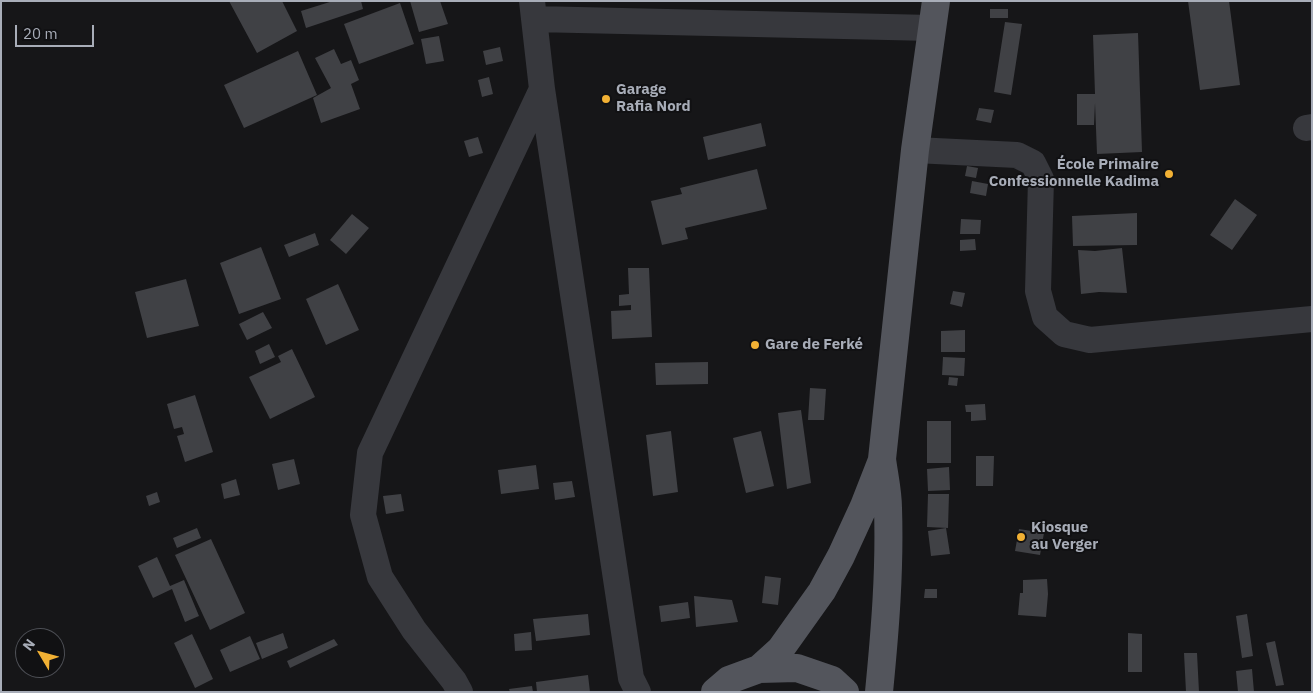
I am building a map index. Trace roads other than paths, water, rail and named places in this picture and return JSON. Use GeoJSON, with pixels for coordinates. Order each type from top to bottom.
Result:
{"type":"FeatureCollection","features":[{"type":"Feature","properties":{"kind":"main road"},"geometry":{"type":"LineString","coordinates":[[879,692],[888,573],[888,506],[882,459],[915,150],[936,1]]}},
{"type":"Feature","properties":{"kind":"main road"},"geometry":{"type":"LineString","coordinates":[[759,669],[780,650],[822,591],[841,556],[864,506],[882,459]]}},
{"type":"Feature","properties":{"kind":"main road"},"geometry":{"type":"LineString","coordinates":[[715,692],[729,680],[759,669],[797,668],[832,680],[846,692]]}},
{"type":"Feature","properties":{"kind":"street"},"geometry":{"type":"LineString","coordinates":[[638,692],[631,678],[542,89],[533,10],[932,28]]}},
{"type":"Feature","properties":{"kind":"street"},"geometry":{"type":"LineString","coordinates":[[460,692],[414,630],[380,577],[363,515],[370,452],[542,89]]}},
{"type":"Feature","properties":{"kind":"street"},"geometry":{"type":"LineString","coordinates":[[915,150],[1017,155],[1033,163],[1040,179],[1038,291],[1045,317],[1064,334],[1090,340],[1312,319]]}},
{"type":"Feature","properties":{"kind":"place","name":"Garage Rafia Nord"},"geometry":{"type":"Point","coordinates":[606,99]}},
{"type":"Feature","properties":{"kind":"place","name":"École Primaire Confessionnelle Kadima"},"geometry":{"type":"Point","coordinates":[1169,174]}},
{"type":"Feature","properties":{"kind":"place","name":"Gare de Ferké"},"geometry":{"type":"Point","coordinates":[755,345]}},
{"type":"Feature","properties":{"kind":"place","name":"Kiosque au Verger"},"geometry":{"type":"Point","coordinates":[1021,537]}}]}
